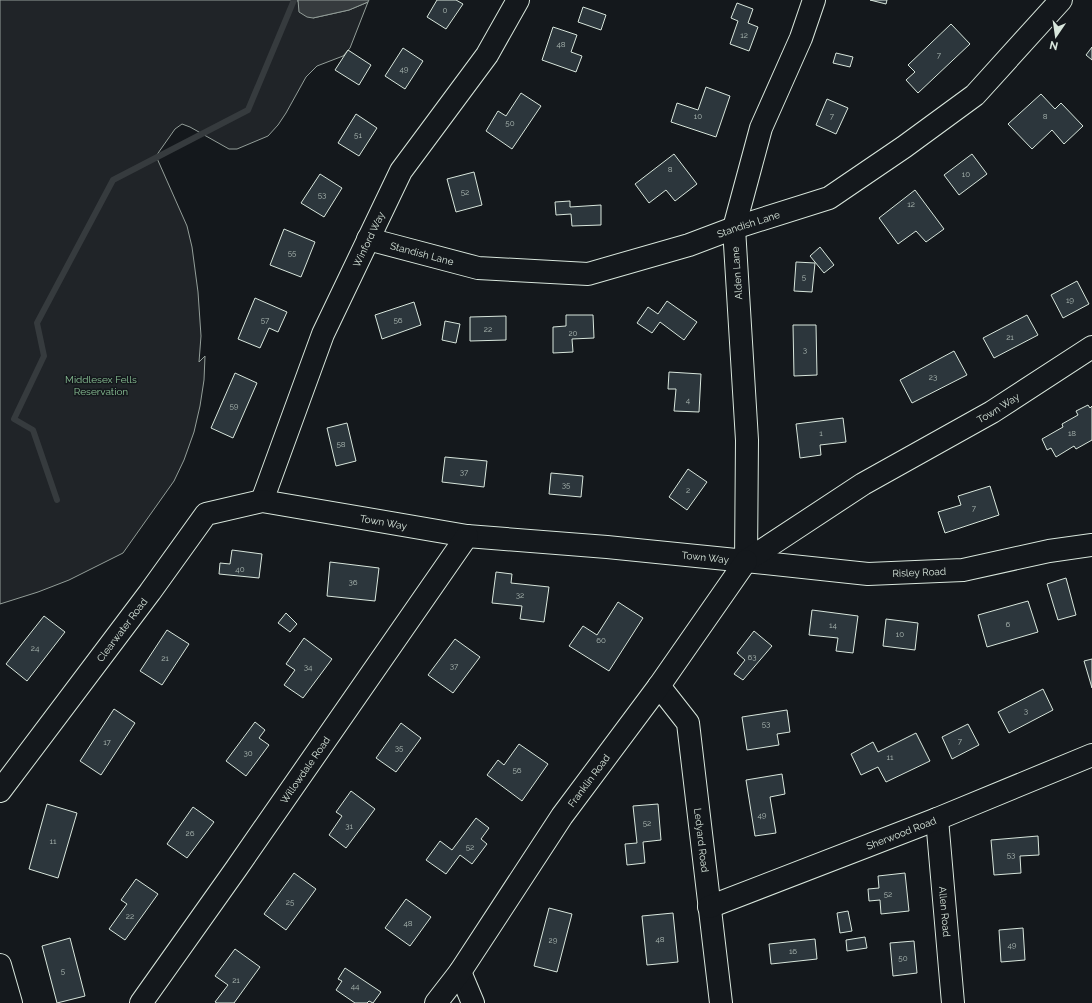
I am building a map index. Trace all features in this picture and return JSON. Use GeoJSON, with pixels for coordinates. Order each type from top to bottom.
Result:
{"type":"FeatureCollection","features":[{"type":"Feature","properties":{"kind":"street","name":"Winford Way"},"geometry":{"type":"LineString","coordinates":[[262,501],[323,334],[400,171],[487,55],[518,0]]}},
{"type":"Feature","properties":{"kind":"street","name":"Alden Lane"},"geometry":{"type":"LineString","coordinates":[[746,561],[747,440],[734,228],[761,128],[801,38],[814,0]]}},
{"type":"Feature","properties":{"kind":"street","name":"Standish Lane"},"geometry":{"type":"LineString","coordinates":[[368,239],[478,268],[588,274],[689,245],[734,228],[829,198],[904,147],[975,95],[1061,0]]}},
{"type":"Feature","properties":{"kind":"street","name":"Town Way"},"geometry":{"type":"LineString","coordinates":[[262,501],[467,536],[607,547],[746,561],[863,484],[992,412],[1092,347]]}},
{"type":"Feature","properties":{"kind":"street","name":"Clearwater Road"},"geometry":{"type":"LineString","coordinates":[[0,791],[150,592],[206,514],[262,501]]}},
{"type":"Feature","properties":{"kind":"street","name":"Willowdale Road"},"geometry":{"type":"LineString","coordinates":[[141,1003],[467,536]]}},
{"type":"Feature","properties":{"kind":"street","name":"Risley Road"},"geometry":{"type":"LineString","coordinates":[[746,561],[876,574],[962,570],[1049,551],[1092,545]]}},
{"type":"Feature","properties":{"kind":"street","name":"Franklin Road"},"geometry":{"type":"LineString","coordinates":[[436,1003],[460,972],[562,816],[659,686],[746,561]]}},
{"type":"Feature","properties":{"kind":"street","name":"Ledyard Road"},"geometry":{"type":"LineString","coordinates":[[659,686],[688,723],[721,1003]]}},
{"type":"Feature","properties":{"kind":"street","name":"Sherwood Road"},"geometry":{"type":"LineString","coordinates":[[709,907],[938,820],[1092,755]]}},
{"type":"Feature","properties":{"kind":"street","name":"Allen Road"},"geometry":{"type":"LineString","coordinates":[[938,820],[953,1003]]}},
{"type":"Feature","properties":{"kind":"street"},"geometry":{"type":"LineString","coordinates":[[0,965],[11,1003]]}},
{"type":"Feature","properties":{"kind":"street"},"geometry":{"type":"LineString","coordinates":[[460,972],[473,1003]]}},
{"type":"Feature","properties":{"kind":"green space","name":"Middlesex Fells Reservation"},"geometry":{"type":"Polygon","coordinates":[[[0,0],[298,0],[298,2],[313,18],[349,10],[368,2],[350,48],[343,56],[317,66],[306,77],[286,113],[268,136],[237,149],[229,149],[182,124],[175,129],[156,156],[187,226],[192,247],[198,292],[201,336],[199,362],[205,356],[204,380],[194,432],[184,460],[174,481],[123,553],[69,580],[0,604],[0,0]]]}},
{"type":"Feature","properties":{"kind":"shaded area"},"geometry":{"type":"Polygon","coordinates":[[[298,0],[369,0],[368,2],[349,10],[313,18],[307,17],[299,12],[298,0]]]}},
{"type":"Feature","properties":{"kind":"building"},"geometry":{"type":"Polygon","coordinates":[[[437,0],[456,0],[463,4],[446,29],[427,17],[437,0]]]}},
{"type":"Feature","properties":{"kind":"building"},"geometry":{"type":"Polygon","coordinates":[[[870,0],[887,0],[886,4],[870,0]]]}},
{"type":"Feature","properties":{"kind":"building"},"geometry":{"type":"Polygon","coordinates":[[[737,3],[753,9],[748,23],[758,27],[749,51],[730,44],[738,21],[731,18],[737,3]]]}},
{"type":"Feature","properties":{"kind":"building"},"geometry":{"type":"Polygon","coordinates":[[[583,7],[606,15],[601,30],[578,22],[583,7]]]}},
{"type":"Feature","properties":{"kind":"building"},"geometry":{"type":"Polygon","coordinates":[[[951,24],[970,44],[918,93],[906,80],[915,72],[908,65],[951,24]]]}},
{"type":"Feature","properties":{"kind":"building"},"geometry":{"type":"Polygon","coordinates":[[[553,27],[577,35],[571,52],[582,56],[576,72],[542,60],[553,27]]]}},
{"type":"Feature","properties":{"kind":"building"},"geometry":{"type":"Polygon","coordinates":[[[1092,47],[1092,60],[1086,55],[1092,47]]]}},
{"type":"Feature","properties":{"kind":"building"},"geometry":{"type":"Polygon","coordinates":[[[403,48],[423,61],[405,89],[385,76],[403,48]]]}},
{"type":"Feature","properties":{"kind":"building"},"geometry":{"type":"Polygon","coordinates":[[[348,50],[371,65],[359,85],[335,70],[348,50]]]}},
{"type":"Feature","properties":{"kind":"building"},"geometry":{"type":"Polygon","coordinates":[[[836,53],[853,57],[850,67],[833,63],[836,53]]]}},
{"type":"Feature","properties":{"kind":"building"},"geometry":{"type":"Polygon","coordinates":[[[706,87],[730,96],[716,137],[671,122],[677,103],[698,110],[706,87]]]}},
{"type":"Feature","properties":{"kind":"building"},"geometry":{"type":"Polygon","coordinates":[[[521,93],[541,106],[512,149],[486,131],[498,111],[506,116],[521,93]]]}},
{"type":"Feature","properties":{"kind":"building"},"geometry":{"type":"Polygon","coordinates":[[[1041,94],[1055,109],[1061,103],[1083,126],[1064,144],[1052,130],[1032,149],[1008,124],[1041,94]]]}},
{"type":"Feature","properties":{"kind":"building"},"geometry":{"type":"Polygon","coordinates":[[[827,99],[848,108],[836,134],[816,125],[827,99]]]}},
{"type":"Feature","properties":{"kind":"building"},"geometry":{"type":"Polygon","coordinates":[[[356,114],[377,128],[359,156],[338,143],[356,114]]]}},
{"type":"Feature","properties":{"kind":"building"},"geometry":{"type":"Polygon","coordinates":[[[674,154],[697,184],[675,201],[666,190],[649,203],[635,184],[674,154]]]}},
{"type":"Feature","properties":{"kind":"building"},"geometry":{"type":"Polygon","coordinates":[[[972,154],[987,174],[959,195],[944,175],[972,154]]]}},
{"type":"Feature","properties":{"kind":"building"},"geometry":{"type":"Polygon","coordinates":[[[474,172],[482,205],[456,212],[447,179],[474,172]]]}},
{"type":"Feature","properties":{"kind":"building"},"geometry":{"type":"Polygon","coordinates":[[[320,174],[342,188],[324,217],[301,203],[320,174]]]}},
{"type":"Feature","properties":{"kind":"building"},"geometry":{"type":"Polygon","coordinates":[[[915,190],[944,229],[926,242],[916,231],[898,244],[879,218],[915,190]]]}},
{"type":"Feature","properties":{"kind":"building"},"geometry":{"type":"Polygon","coordinates":[[[570,201],[570,207],[601,205],[601,225],[572,226],[571,214],[556,215],[555,202],[570,201]]]}},
{"type":"Feature","properties":{"kind":"building"},"geometry":{"type":"Polygon","coordinates":[[[284,229],[315,242],[301,277],[270,265],[284,229]]]}},
{"type":"Feature","properties":{"kind":"building"},"geometry":{"type":"Polygon","coordinates":[[[820,247],[834,265],[824,273],[810,256],[820,247]]]}},
{"type":"Feature","properties":{"kind":"building"},"geometry":{"type":"Polygon","coordinates":[[[796,262],[815,263],[812,292],[794,291],[796,262]]]}},
{"type":"Feature","properties":{"kind":"building"},"geometry":{"type":"Polygon","coordinates":[[[1077,281],[1089,304],[1063,318],[1051,295],[1077,281]]]}},
{"type":"Feature","properties":{"kind":"building"},"geometry":{"type":"Polygon","coordinates":[[[255,298],[287,312],[278,332],[269,328],[260,348],[238,339],[255,298]]]}},
{"type":"Feature","properties":{"kind":"building"},"geometry":{"type":"Polygon","coordinates":[[[667,301],[697,322],[684,340],[660,322],[652,333],[637,323],[648,307],[658,314],[667,301]]]}},
{"type":"Feature","properties":{"kind":"building"},"geometry":{"type":"Polygon","coordinates":[[[414,302],[421,325],[382,339],[375,315],[414,302]]]}},
{"type":"Feature","properties":{"kind":"building"},"geometry":{"type":"Polygon","coordinates":[[[566,315],[593,315],[594,338],[572,339],[573,352],[553,353],[553,327],[566,326],[566,315]]]}},
{"type":"Feature","properties":{"kind":"building"},"geometry":{"type":"Polygon","coordinates":[[[1027,315],[1038,335],[994,358],[983,338],[1027,315]]]}},
{"type":"Feature","properties":{"kind":"building"},"geometry":{"type":"Polygon","coordinates":[[[506,316],[506,340],[470,341],[470,317],[506,316]]]}},
{"type":"Feature","properties":{"kind":"building"},"geometry":{"type":"Polygon","coordinates":[[[445,321],[460,324],[456,343],[442,340],[445,321]]]}},
{"type":"Feature","properties":{"kind":"building"},"geometry":{"type":"Polygon","coordinates":[[[793,325],[816,325],[817,375],[794,376],[793,325]]]}},
{"type":"Feature","properties":{"kind":"building"},"geometry":{"type":"Polygon","coordinates":[[[954,351],[967,375],[912,403],[900,380],[954,351]]]}},
{"type":"Feature","properties":{"kind":"building"},"geometry":{"type":"Polygon","coordinates":[[[669,372],[701,374],[699,412],[674,411],[676,389],[668,389],[669,372]]]}},
{"type":"Feature","properties":{"kind":"building"},"geometry":{"type":"Polygon","coordinates":[[[235,373],[257,383],[233,438],[211,428],[235,373]]]}},
{"type":"Feature","properties":{"kind":"building"},"geometry":{"type":"Polygon","coordinates":[[[1088,405],[1090,408],[1092,406],[1092,440],[1076,449],[1074,446],[1056,457],[1051,448],[1047,450],[1042,439],[1063,427],[1062,424],[1078,415],[1076,411],[1088,405]]]}},
{"type":"Feature","properties":{"kind":"building"},"geometry":{"type":"Polygon","coordinates":[[[843,418],[846,442],[820,445],[821,455],[800,458],[796,424],[843,418]]]}},
{"type":"Feature","properties":{"kind":"building"},"geometry":{"type":"Polygon","coordinates":[[[347,423],[356,461],[336,466],[327,428],[347,423]]]}},
{"type":"Feature","properties":{"kind":"building"},"geometry":{"type":"Polygon","coordinates":[[[445,457],[487,461],[484,487],[442,482],[445,457]]]}},
{"type":"Feature","properties":{"kind":"building"},"geometry":{"type":"Polygon","coordinates":[[[688,469],[707,482],[687,510],[669,497],[688,469]]]}},
{"type":"Feature","properties":{"kind":"building"},"geometry":{"type":"Polygon","coordinates":[[[551,473],[583,476],[581,497],[549,494],[551,473]]]}},
{"type":"Feature","properties":{"kind":"building"},"geometry":{"type":"Polygon","coordinates":[[[990,486],[999,515],[945,533],[938,512],[961,505],[958,496],[990,486]]]}},
{"type":"Feature","properties":{"kind":"building"},"geometry":{"type":"Polygon","coordinates":[[[232,550],[262,554],[259,578],[219,574],[220,563],[230,564],[232,550]]]}},
{"type":"Feature","properties":{"kind":"building"},"geometry":{"type":"Polygon","coordinates":[[[330,562],[379,568],[375,601],[327,596],[330,562]]]}},
{"type":"Feature","properties":{"kind":"building"},"geometry":{"type":"Polygon","coordinates":[[[496,572],[512,574],[511,583],[549,587],[544,622],[520,619],[522,606],[492,603],[496,572]]]}},
{"type":"Feature","properties":{"kind":"building"},"geometry":{"type":"Polygon","coordinates":[[[1066,578],[1076,615],[1058,620],[1047,584],[1066,578]]]}},
{"type":"Feature","properties":{"kind":"building"},"geometry":{"type":"Polygon","coordinates":[[[1028,601],[1038,632],[987,647],[978,615],[1028,601]]]}},
{"type":"Feature","properties":{"kind":"building"},"geometry":{"type":"Polygon","coordinates":[[[618,602],[643,618],[609,671],[569,646],[583,626],[597,635],[618,602]]]}},
{"type":"Feature","properties":{"kind":"building"},"geometry":{"type":"Polygon","coordinates":[[[812,610],[858,616],[853,653],[836,651],[838,638],[809,635],[812,610]]]}},
{"type":"Feature","properties":{"kind":"building"},"geometry":{"type":"Polygon","coordinates":[[[286,613],[297,624],[290,632],[278,623],[286,613]]]}},
{"type":"Feature","properties":{"kind":"building"},"geometry":{"type":"Polygon","coordinates":[[[44,616],[65,632],[27,681],[6,664],[44,616]]]}},
{"type":"Feature","properties":{"kind":"building"},"geometry":{"type":"Polygon","coordinates":[[[886,619],[918,623],[915,650],[883,646],[886,619]]]}},
{"type":"Feature","properties":{"kind":"building"},"geometry":{"type":"Polygon","coordinates":[[[167,630],[189,644],[162,685],[140,671],[167,630]]]}},
{"type":"Feature","properties":{"kind":"building"},"geometry":{"type":"Polygon","coordinates":[[[754,631],[772,646],[743,680],[734,674],[745,660],[737,653],[754,631]]]}},
{"type":"Feature","properties":{"kind":"building"},"geometry":{"type":"Polygon","coordinates":[[[304,638],[332,659],[303,698],[284,685],[295,670],[286,664],[304,638]]]}},
{"type":"Feature","properties":{"kind":"building"},"geometry":{"type":"Polygon","coordinates":[[[455,639],[480,657],[453,693],[428,675],[455,639]]]}},
{"type":"Feature","properties":{"kind":"building"},"geometry":{"type":"Polygon","coordinates":[[[1092,659],[1092,688],[1084,661],[1092,659]]]}},
{"type":"Feature","properties":{"kind":"building"},"geometry":{"type":"Polygon","coordinates":[[[1043,689],[1053,710],[1009,733],[998,712],[1043,689]]]}},
{"type":"Feature","properties":{"kind":"building"},"geometry":{"type":"Polygon","coordinates":[[[114,709],[135,723],[101,775],[80,761],[114,709]]]}},
{"type":"Feature","properties":{"kind":"building"},"geometry":{"type":"Polygon","coordinates":[[[787,710],[790,732],[777,734],[779,745],[747,750],[742,717],[787,710]]]}},
{"type":"Feature","properties":{"kind":"building"},"geometry":{"type":"Polygon","coordinates":[[[255,722],[265,730],[259,738],[269,745],[246,776],[226,761],[255,722]]]}},
{"type":"Feature","properties":{"kind":"building"},"geometry":{"type":"Polygon","coordinates":[[[401,723],[421,738],[396,772],[376,758],[401,723]]]}},
{"type":"Feature","properties":{"kind":"building"},"geometry":{"type":"Polygon","coordinates":[[[968,724],[979,745],[952,759],[942,737],[968,724]]]}},
{"type":"Feature","properties":{"kind":"building"},"geometry":{"type":"Polygon","coordinates":[[[916,733],[930,761],[886,782],[878,767],[861,775],[851,754],[873,742],[878,752],[916,733]]]}},
{"type":"Feature","properties":{"kind":"building"},"geometry":{"type":"Polygon","coordinates":[[[519,744],[548,764],[522,801],[487,775],[498,760],[504,765],[519,744]]]}},
{"type":"Feature","properties":{"kind":"building"},"geometry":{"type":"Polygon","coordinates":[[[782,774],[785,794],[770,797],[776,833],[755,836],[746,780],[782,774]]]}},
{"type":"Feature","properties":{"kind":"building"},"geometry":{"type":"Polygon","coordinates":[[[351,791],[375,809],[346,848],[329,835],[342,816],[336,812],[351,791]]]}},
{"type":"Feature","properties":{"kind":"building"},"geometry":{"type":"Polygon","coordinates":[[[47,804],[77,813],[58,878],[29,869],[47,804]]]}},
{"type":"Feature","properties":{"kind":"building"},"geometry":{"type":"Polygon","coordinates":[[[658,804],[661,840],[643,842],[645,863],[627,865],[625,844],[637,843],[633,806],[658,804]]]}},
{"type":"Feature","properties":{"kind":"building"},"geometry":{"type":"Polygon","coordinates":[[[193,807],[214,822],[187,858],[167,844],[193,807]]]}},
{"type":"Feature","properties":{"kind":"building"},"geometry":{"type":"Polygon","coordinates":[[[476,818],[489,828],[481,839],[487,844],[472,864],[460,855],[446,874],[426,860],[440,841],[452,850],[476,818]]]}},
{"type":"Feature","properties":{"kind":"building"},"geometry":{"type":"Polygon","coordinates":[[[1038,836],[1039,855],[1020,856],[1021,873],[994,875],[991,840],[1038,836]]]}},
{"type":"Feature","properties":{"kind":"building"},"geometry":{"type":"Polygon","coordinates":[[[294,873],[316,889],[286,930],[264,914],[294,873]]]}},
{"type":"Feature","properties":{"kind":"building"},"geometry":{"type":"Polygon","coordinates":[[[905,873],[909,911],[881,914],[880,900],[869,901],[868,889],[879,888],[878,876],[905,873]]]}},
{"type":"Feature","properties":{"kind":"building"},"geometry":{"type":"Polygon","coordinates":[[[136,879],[158,894],[125,940],[109,929],[127,904],[121,900],[136,879]]]}},
{"type":"Feature","properties":{"kind":"building"},"geometry":{"type":"Polygon","coordinates":[[[406,899],[431,917],[410,946],[385,928],[406,899]]]}},
{"type":"Feature","properties":{"kind":"building"},"geometry":{"type":"Polygon","coordinates":[[[549,908],[572,914],[557,972],[534,966],[549,908]]]}},
{"type":"Feature","properties":{"kind":"building"},"geometry":{"type":"Polygon","coordinates":[[[848,911],[852,931],[840,933],[837,913],[848,911]]]}},
{"type":"Feature","properties":{"kind":"building"},"geometry":{"type":"Polygon","coordinates":[[[673,913],[678,962],[647,965],[642,916],[673,913]]]}},
{"type":"Feature","properties":{"kind":"building"},"geometry":{"type":"Polygon","coordinates":[[[1023,928],[1025,960],[1001,962],[999,930],[1023,928]]]}},
{"type":"Feature","properties":{"kind":"building"},"geometry":{"type":"Polygon","coordinates":[[[865,937],[867,948],[847,951],[846,940],[865,937]]]}},
{"type":"Feature","properties":{"kind":"building"},"geometry":{"type":"Polygon","coordinates":[[[70,938],[85,996],[57,1003],[42,946],[70,938]]]}},
{"type":"Feature","properties":{"kind":"building"},"geometry":{"type":"Polygon","coordinates":[[[815,939],[817,959],[771,964],[769,944],[815,939]]]}},
{"type":"Feature","properties":{"kind":"building"},"geometry":{"type":"Polygon","coordinates":[[[914,941],[917,973],[893,976],[890,943],[914,941]]]}},
{"type":"Feature","properties":{"kind":"building"},"geometry":{"type":"Polygon","coordinates":[[[235,949],[260,967],[234,1003],[217,1003],[215,1002],[228,985],[215,976],[235,949]]]}},
{"type":"Feature","properties":{"kind":"building"},"geometry":{"type":"Polygon","coordinates":[[[345,968],[381,992],[373,1003],[369,1001],[367,1003],[355,1003],[336,990],[342,981],[338,979],[345,968]]]}},
{"type":"Feature","properties":{"kind":"waterway"},"geometry":{"type":"LineString","coordinates":[[57,500],[33,430],[14,419],[44,356],[37,323],[113,180],[248,110],[294,0]]}}]}
